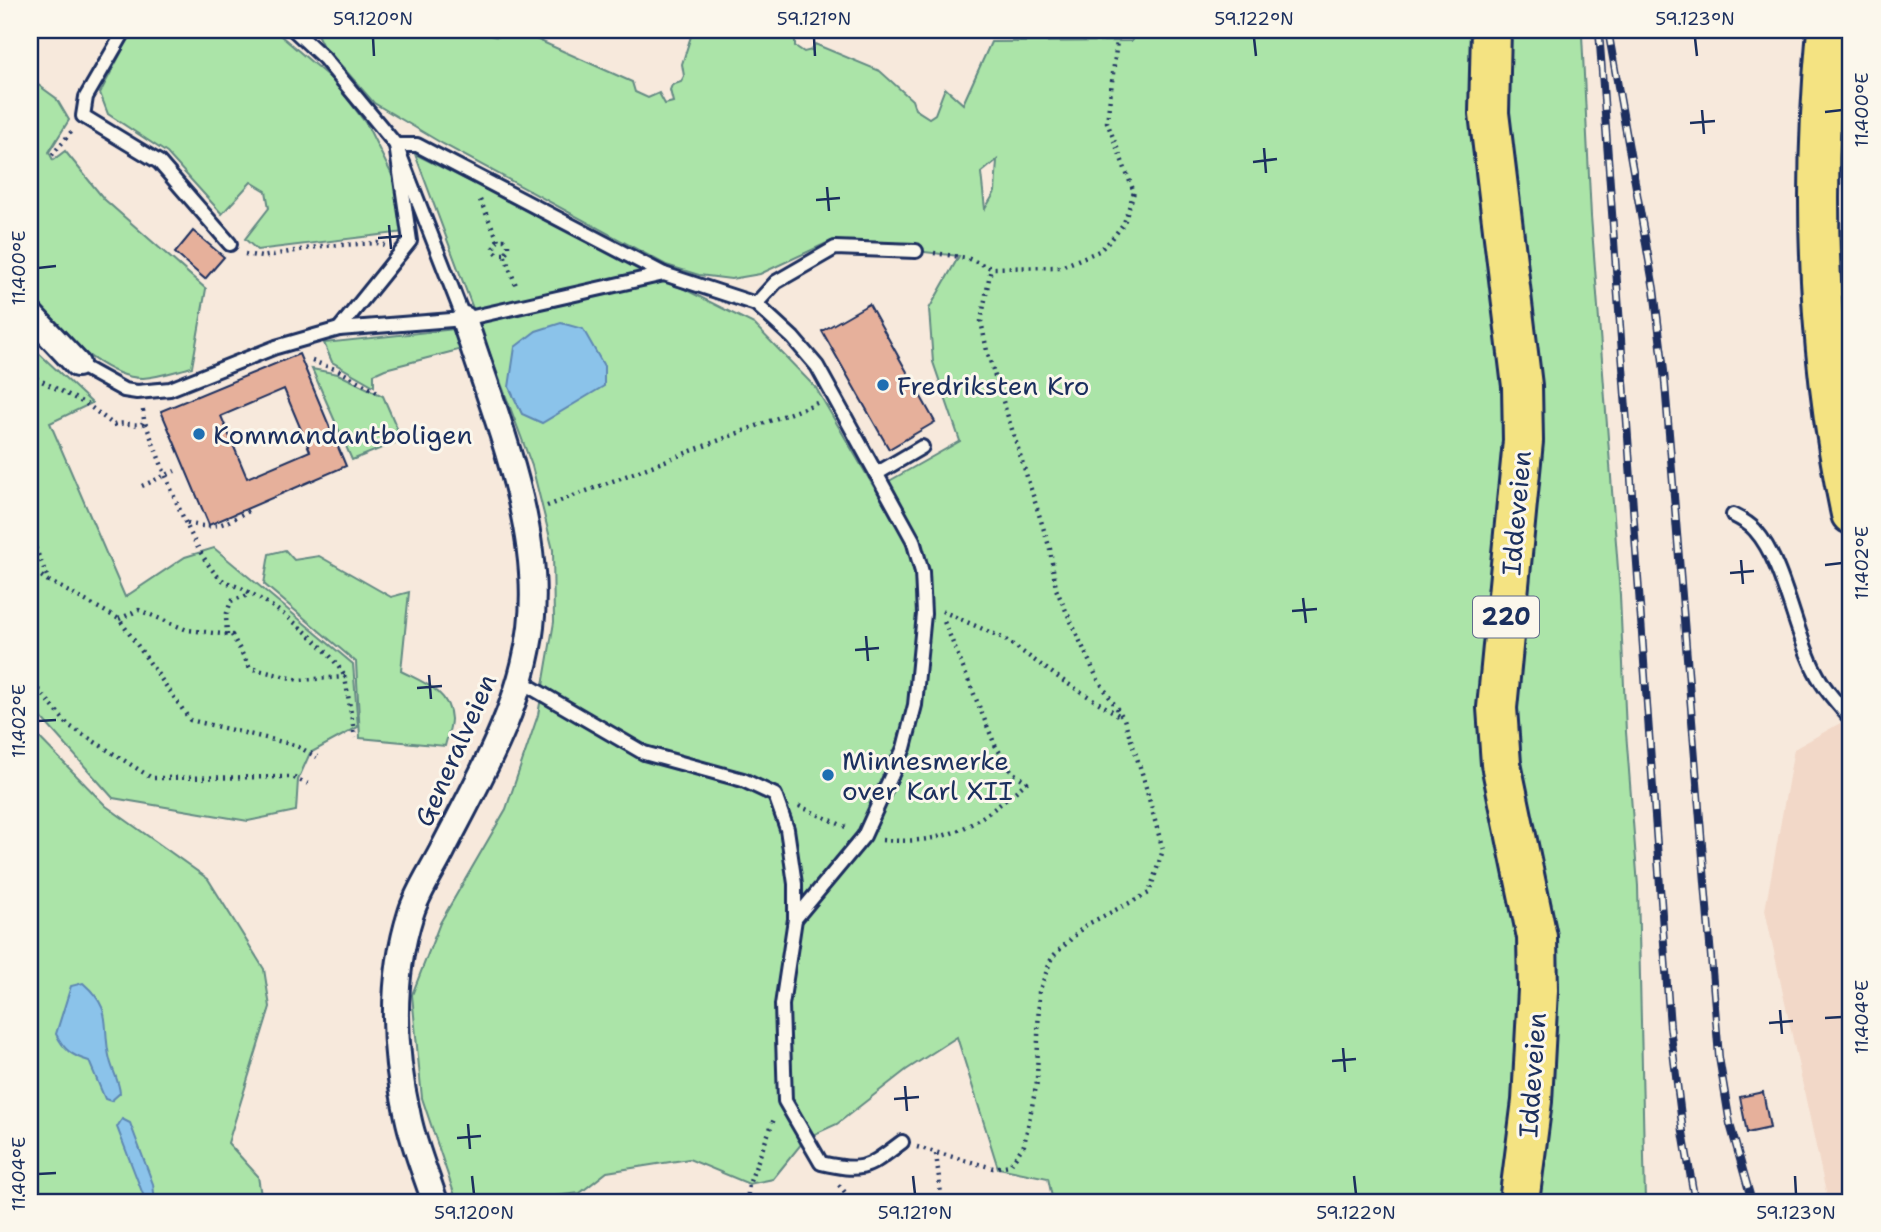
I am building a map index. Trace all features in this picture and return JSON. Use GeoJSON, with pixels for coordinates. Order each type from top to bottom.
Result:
{"type":"FeatureCollection","features":[{"type":"Feature","properties":{"kind":"main road","name":"Iddeveien"},"geometry":{"type":"LineString","coordinates":[[1491,30],[1489,114],[1522,386],[1523,441],[1497,708],[1501,764],[1537,937],[1538,990],[1532,1101],[1519,1202]]}},
{"type":"Feature","properties":{"kind":"main road"},"geometry":{"type":"LineString","coordinates":[[1827,30],[1818,164],[1822,305],[1835,429],[1851,514]]}},
{"type":"Feature","properties":{"kind":"street"},"geometry":{"type":"LineString","coordinates":[[30,314],[77,364]]}},
{"type":"Feature","properties":{"kind":"street","name":"Generalveien"},"geometry":{"type":"LineString","coordinates":[[435,1202],[408,1119],[398,1065],[397,984],[411,912],[493,750],[520,681],[531,626],[532,563],[518,487],[464,319]]}},
{"type":"Feature","properties":{"kind":"lane"},"geometry":{"type":"LineString","coordinates":[[125,30],[86,97],[83,116],[159,162],[233,247]]}},
{"type":"Feature","properties":{"kind":"lane"},"geometry":{"type":"LineString","coordinates":[[295,30],[324,58],[396,145],[464,319]]}},
{"type":"Feature","properties":{"kind":"lane"},"geometry":{"type":"LineString","coordinates":[[396,145],[416,145],[664,274],[756,304],[793,338],[817,366],[913,540],[922,572],[923,614],[915,705],[904,748],[864,836],[796,919]]}},
{"type":"Feature","properties":{"kind":"lane"},"geometry":{"type":"LineString","coordinates":[[339,329],[410,241],[396,145]]}},
{"type":"Feature","properties":{"kind":"lane"},"geometry":{"type":"LineString","coordinates":[[756,304],[776,282],[835,247],[916,251]]}},
{"type":"Feature","properties":{"kind":"lane"},"geometry":{"type":"LineString","coordinates":[[77,364],[124,390],[170,389],[276,347],[339,329],[464,319],[664,274]]}},
{"type":"Feature","properties":{"kind":"lane"},"geometry":{"type":"LineString","coordinates":[[877,474],[922,447]]}},
{"type":"Feature","properties":{"kind":"lane"},"geometry":{"type":"LineString","coordinates":[[1733,515],[1750,524],[1763,540],[1775,564],[1815,672],[1851,719]]}},
{"type":"Feature","properties":{"kind":"lane"},"geometry":{"type":"LineString","coordinates":[[520,681],[644,753],[743,780],[775,795],[787,829],[795,884],[796,919],[782,1005],[785,1101],[821,1163],[850,1169],[868,1167],[902,1142]]}},
{"type":"Feature","properties":{"kind":"path"},"geometry":{"type":"LineString","coordinates":[[916,251],[967,258],[991,268],[1061,267],[1098,251],[1124,223],[1134,192],[1107,122],[1117,41],[1121,30]]}},
{"type":"Feature","properties":{"kind":"path"},"geometry":{"type":"LineString","coordinates":[[52,155],[83,116]]}},
{"type":"Feature","properties":{"kind":"path"},"geometry":{"type":"LineString","coordinates":[[466,171],[498,240]]}},
{"type":"Feature","properties":{"kind":"path"},"geometry":{"type":"LineString","coordinates":[[498,240],[504,240],[508,244],[508,250],[504,254],[498,254],[494,250],[494,244],[498,240]]}},
{"type":"Feature","properties":{"kind":"path"},"geometry":{"type":"LineString","coordinates":[[233,247],[244,254],[262,257],[322,246],[377,243],[402,251]]}},
{"type":"Feature","properties":{"kind":"path"},"geometry":{"type":"LineString","coordinates":[[504,254],[523,306]]}},
{"type":"Feature","properties":{"kind":"path"},"geometry":{"type":"LineString","coordinates":[[902,1142],[936,1154],[993,1168],[1010,1165],[1024,1145],[1037,1082],[1039,992],[1052,957],[1086,925],[1149,893],[1163,850],[1124,719],[1097,678],[1056,589],[1050,548],[987,351],[981,321],[991,268]]}},
{"type":"Feature","properties":{"kind":"path"},"geometry":{"type":"LineString","coordinates":[[312,361],[338,370],[382,394]]}},
{"type":"Feature","properties":{"kind":"path"},"geometry":{"type":"LineString","coordinates":[[30,375],[88,405],[114,425],[127,422],[137,425],[144,420]]}},
{"type":"Feature","properties":{"kind":"path"},"geometry":{"type":"LineString","coordinates":[[140,391],[144,420],[195,542],[221,579],[252,594],[292,621],[337,663],[345,677],[355,738]]}},
{"type":"Feature","properties":{"kind":"path"},"geometry":{"type":"LineString","coordinates":[[523,516],[834,397]]}},
{"type":"Feature","properties":{"kind":"path"},"geometry":{"type":"LineString","coordinates":[[142,486],[175,471]]}},
{"type":"Feature","properties":{"kind":"path"},"geometry":{"type":"LineString","coordinates":[[187,523],[205,528],[215,527],[251,510]]}},
{"type":"Feature","properties":{"kind":"path"},"geometry":{"type":"LineString","coordinates":[[30,535],[49,581]]}},
{"type":"Feature","properties":{"kind":"path"},"geometry":{"type":"LineString","coordinates":[[30,569],[119,619],[190,720],[295,745],[317,757]]}},
{"type":"Feature","properties":{"kind":"path"},"geometry":{"type":"LineString","coordinates":[[227,635],[226,616],[231,601],[252,594]]}},
{"type":"Feature","properties":{"kind":"path"},"geometry":{"type":"LineString","coordinates":[[119,619],[139,610],[187,630],[232,635],[250,668],[299,680],[345,677]]}},
{"type":"Feature","properties":{"kind":"path"},"geometry":{"type":"LineString","coordinates":[[775,795],[864,836],[883,841],[922,841],[967,829],[1027,782],[1012,772],[995,745],[939,610],[1003,638],[1124,719]]}},
{"type":"Feature","properties":{"kind":"path"},"geometry":{"type":"LineString","coordinates":[[30,679],[68,725],[152,778],[292,777],[308,784]]}},
{"type":"Feature","properties":{"kind":"path"},"geometry":{"type":"LineString","coordinates":[[747,1202],[750,1184],[770,1125],[785,1101]]}},
{"type":"Feature","properties":{"kind":"path"},"geometry":{"type":"LineString","coordinates":[[936,1154],[942,1202]]}},
{"type":"Feature","properties":{"kind":"shaded area"},"geometry":{"type":"Polygon","coordinates":[[[1851,717],[1851,1202],[1828,1202],[1765,910],[1794,749],[1851,717]]]}},
{"type":"Feature","properties":{"kind":"green space"},"geometry":{"type":"Polygon","coordinates":[[[133,30],[274,30],[335,82],[367,125],[399,189],[405,232],[257,250],[245,239],[269,208],[266,191],[251,182],[222,214],[167,153],[108,114],[100,93],[133,30]]]}},
{"type":"Feature","properties":{"kind":"green space"},"geometry":{"type":"Polygon","coordinates":[[[315,30],[487,30],[488,34],[496,37],[506,30],[516,30],[632,82],[635,92],[648,98],[659,93],[665,104],[673,102],[670,90],[672,85],[681,82],[684,76],[682,64],[693,30],[778,30],[795,36],[795,46],[804,52],[812,50],[815,44],[880,71],[912,100],[915,109],[929,118],[935,114],[945,88],[963,104],[991,42],[1132,41],[1131,30],[1570,30],[1582,35],[1591,216],[1620,595],[1626,732],[1638,886],[1645,1202],[1053,1202],[1048,1178],[998,1168],[957,1037],[906,1070],[837,1124],[806,1138],[773,1179],[749,1184],[689,1159],[607,1172],[580,1193],[529,1199],[527,1202],[457,1202],[422,1098],[412,995],[440,923],[506,809],[538,715],[554,622],[553,550],[532,466],[415,154],[754,324],[816,388],[875,489],[960,441],[933,362],[929,309],[959,256],[831,241],[760,274],[731,279],[699,275],[666,265],[443,144],[374,103],[325,51],[315,30]],[[997,160],[981,173],[985,209],[995,192],[997,160]]]}},
{"type":"Feature","properties":{"kind":"green space"},"geometry":{"type":"Polygon","coordinates":[[[30,79],[56,98],[69,120],[49,152],[53,160],[65,151],[104,199],[206,289],[192,367],[143,378],[128,376],[97,362],[82,351],[30,304],[30,79]]]}},
{"type":"Feature","properties":{"kind":"green space"},"geometry":{"type":"Polygon","coordinates":[[[455,329],[462,349],[385,369],[374,374],[374,386],[332,362],[324,343],[455,329]]]}},
{"type":"Feature","properties":{"kind":"green space"},"geometry":{"type":"Polygon","coordinates":[[[30,345],[92,403],[50,423],[125,597],[185,557],[214,548],[353,664],[358,727],[310,753],[298,780],[296,811],[248,821],[113,798],[30,705],[30,345]]]}},
{"type":"Feature","properties":{"kind":"green space"},"geometry":{"type":"Polygon","coordinates":[[[312,369],[338,374],[383,396],[402,440],[352,460],[312,369]]]}},
{"type":"Feature","properties":{"kind":"green space"},"geometry":{"type":"Polygon","coordinates":[[[285,550],[294,560],[319,556],[391,597],[409,592],[401,671],[434,689],[446,701],[451,719],[445,746],[360,738],[356,662],[264,584],[269,554],[285,550]]]}},
{"type":"Feature","properties":{"kind":"green space"},"geometry":{"type":"Polygon","coordinates":[[[30,728],[106,806],[208,879],[264,969],[270,1007],[228,1143],[258,1176],[262,1202],[30,1202],[30,728]]]}},
{"type":"Feature","properties":{"kind":"water"},"geometry":{"type":"Polygon","coordinates":[[[561,323],[583,329],[604,366],[604,386],[542,423],[522,414],[509,387],[515,347],[536,331],[561,323]]]}},
{"type":"Feature","properties":{"kind":"water"},"geometry":{"type":"Polygon","coordinates":[[[83,983],[103,1010],[110,1060],[120,1093],[111,1101],[105,1099],[89,1061],[69,1052],[56,1034],[71,986],[83,983]]]}},
{"type":"Feature","properties":{"kind":"water"},"geometry":{"type":"Polygon","coordinates":[[[122,1119],[130,1123],[153,1184],[155,1202],[146,1202],[144,1197],[117,1127],[122,1119]]]}},
{"type":"Feature","properties":{"kind":"building"},"geometry":{"type":"Polygon","coordinates":[[[193,231],[224,257],[205,279],[175,253],[193,231]]]}},
{"type":"Feature","properties":{"kind":"building","name":"Fredriksten Kro"},"geometry":{"type":"Polygon","coordinates":[[[869,304],[935,422],[889,449],[822,331],[869,304]]]}},
{"type":"Feature","properties":{"kind":"building","name":"Kommandantboligen"},"geometry":{"type":"Polygon","coordinates":[[[299,354],[346,466],[209,525],[161,411],[299,354]],[[284,389],[221,416],[247,478],[310,451],[284,389]]]}},
{"type":"Feature","properties":{"kind":"building"},"geometry":{"type":"Polygon","coordinates":[[[1763,1092],[1770,1128],[1747,1133],[1740,1097],[1763,1092]]]}},
{"type":"Feature","properties":{"kind":"railway"},"geometry":{"type":"LineString","coordinates":[[1599,30],[1670,1027],[1695,1202]]}},
{"type":"Feature","properties":{"kind":"railway"},"geometry":{"type":"LineString","coordinates":[[1608,30],[1654,289],[1664,371],[1719,1057],[1730,1124],[1752,1202]]}},
{"type":"Feature","properties":{"kind":"place","name":"Fredriksten Kro"},"geometry":{"type":"Point","coordinates":[883,385]}},
{"type":"Feature","properties":{"kind":"place","name":"Kommandantboligen"},"geometry":{"type":"Point","coordinates":[199,434]}},
{"type":"Feature","properties":{"kind":"place","name":"Minnesmerke over Karl XII"},"geometry":{"type":"Point","coordinates":[828,775]}}]}
